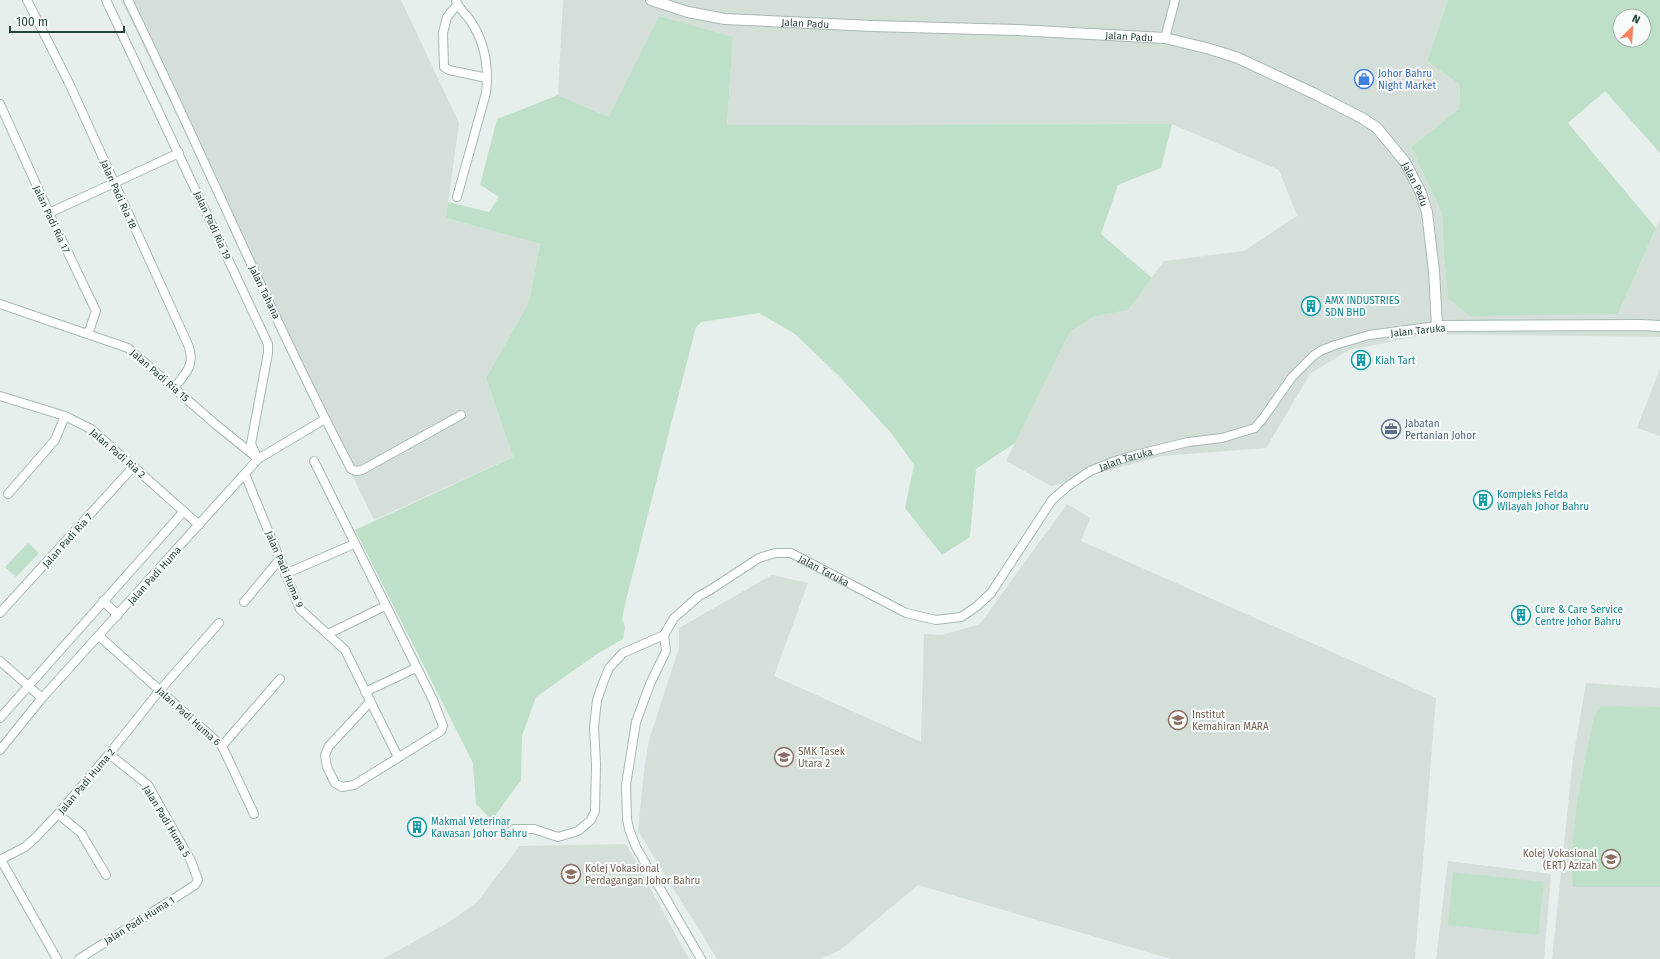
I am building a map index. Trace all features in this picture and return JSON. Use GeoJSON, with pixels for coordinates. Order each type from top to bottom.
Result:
{"type":"FeatureCollection","features":[{"type":"Feature","properties":{"kind":"street","name":"Jalan Padi Ria 18"},"geometry":{"type":"LineString","coordinates":[[27,0],[69,83],[191,353],[192,359],[188,369],[174,388]]}},
{"type":"Feature","properties":{"kind":"street","name":"Jalan Padi Ria 19"},"geometry":{"type":"LineString","coordinates":[[106,0],[268,344],[268,353],[252,444],[258,459]]}},
{"type":"Feature","properties":{"kind":"street","name":"Jalan Tahana"},"geometry":{"type":"LineString","coordinates":[[128,0],[225,209],[325,419],[351,469],[356,471],[362,470],[461,415]]}},
{"type":"Feature","properties":{"kind":"street","name":"Jalan Padu"},"geometry":{"type":"LineString","coordinates":[[651,0],[688,12],[725,19],[1165,38],[1210,49],[1238,58],[1362,118],[1378,128],[1405,162],[1421,193],[1427,212],[1434,271],[1437,326]]}},
{"type":"Feature","properties":{"kind":"street"},"geometry":{"type":"LineString","coordinates":[[1165,38],[1175,0]]}},
{"type":"Feature","properties":{"kind":"street"},"geometry":{"type":"LineString","coordinates":[[457,197],[486,92],[487,78],[486,58],[478,36],[470,21],[456,3],[447,17],[443,33],[444,67],[449,70],[487,78]]}},
{"type":"Feature","properties":{"kind":"street","name":"Jalan Padi Ria 17"},"geometry":{"type":"LineString","coordinates":[[0,104],[49,213],[96,311],[88,334]]}},
{"type":"Feature","properties":{"kind":"street"},"geometry":{"type":"LineString","coordinates":[[49,213],[179,153]]}},
{"type":"Feature","properties":{"kind":"street","name":"Jalan Padi Ria 15"},"geometry":{"type":"LineString","coordinates":[[0,304],[128,348],[258,459]]}},
{"type":"Feature","properties":{"kind":"street","name":"Jalan Taruka"},"geometry":{"type":"LineString","coordinates":[[664,635],[674,618],[698,596],[710,590],[759,558],[775,553],[791,553],[906,613],[936,620],[961,617],[976,607],[991,593],[1052,500],[1068,486],[1090,472],[1118,460],[1188,442],[1222,438],[1255,428],[1292,377],[1320,351],[1335,345],[1370,335],[1437,326],[1660,326]]}},
{"type":"Feature","properties":{"kind":"street","name":"Jalan Padi Ria 2"},"geometry":{"type":"LineString","coordinates":[[0,396],[65,416],[91,429],[199,525]]}},
{"type":"Feature","properties":{"kind":"street"},"geometry":{"type":"LineString","coordinates":[[8,494],[55,440],[65,416]]}},
{"type":"Feature","properties":{"kind":"street","name":"Jalan Padi Huma"},"geometry":{"type":"LineString","coordinates":[[0,750],[42,698],[258,459],[325,419]]}},
{"type":"Feature","properties":{"kind":"street"},"geometry":{"type":"LineString","coordinates":[[314,461],[433,700],[443,728],[441,731],[354,785],[342,787],[335,783],[327,767],[325,755],[329,746],[370,702]]}},
{"type":"Feature","properties":{"kind":"street","name":"Jalan Padi Ria 7"},"geometry":{"type":"LineString","coordinates":[[0,614],[134,466]]}},
{"type":"Feature","properties":{"kind":"street","name":"Jalan Padi Huma 9"},"geometry":{"type":"LineString","coordinates":[[245,474],[300,608],[345,650],[398,757]]}},
{"type":"Feature","properties":{"kind":"street","name":"Jalan Padi Huma"},"geometry":{"type":"LineString","coordinates":[[0,718],[184,511]]}},
{"type":"Feature","properties":{"kind":"street"},"geometry":{"type":"LineString","coordinates":[[285,574],[354,544]]}},
{"type":"Feature","properties":{"kind":"street"},"geometry":{"type":"LineString","coordinates":[[244,602],[280,559]]}},
{"type":"Feature","properties":{"kind":"street"},"geometry":{"type":"LineString","coordinates":[[103,601],[118,615]]}},
{"type":"Feature","properties":{"kind":"street"},"geometry":{"type":"LineString","coordinates":[[328,634],[385,606]]}},
{"type":"Feature","properties":{"kind":"street","name":"Jalan Padi Huma 2"},"geometry":{"type":"LineString","coordinates":[[0,860],[30,842],[58,814],[109,754],[160,690],[219,623]]}},
{"type":"Feature","properties":{"kind":"street"},"geometry":{"type":"LineString","coordinates":[[507,834],[514,829],[534,830],[558,837],[578,831],[591,820],[595,811],[596,764],[594,727],[597,700],[602,683],[609,668],[623,653],[664,635],[666,651],[650,684],[636,722],[626,785],[627,819],[636,847],[701,959]]}},
{"type":"Feature","properties":{"kind":"street","name":"Jalan Padi Huma 6"},"geometry":{"type":"LineString","coordinates":[[99,636],[222,746],[254,814]]}},
{"type":"Feature","properties":{"kind":"street"},"geometry":{"type":"LineString","coordinates":[[0,661],[42,698]]}},
{"type":"Feature","properties":{"kind":"street"},"geometry":{"type":"LineString","coordinates":[[365,692],[416,668]]}},
{"type":"Feature","properties":{"kind":"street"},"geometry":{"type":"LineString","coordinates":[[222,746],[280,680]]}},
{"type":"Feature","properties":{"kind":"street","name":"Jalan Padi Huma 5"},"geometry":{"type":"LineString","coordinates":[[109,754],[148,785],[191,861],[198,880]]}},
{"type":"Feature","properties":{"kind":"street"},"geometry":{"type":"LineString","coordinates":[[58,814],[81,833],[106,875]]}},
{"type":"Feature","properties":{"kind":"street"},"geometry":{"type":"LineString","coordinates":[[0,860],[57,959]]}},
{"type":"Feature","properties":{"kind":"street","name":"Jalan Padi Huma 1"},"geometry":{"type":"LineString","coordinates":[[79,959],[195,885],[198,880]]}},
{"type":"Feature","properties":{"kind":"shaded area"},"geometry":{"type":"Polygon","coordinates":[[[121,0],[401,0],[459,123],[446,218],[540,244],[529,302],[486,378],[513,457],[374,520],[121,0]]]}},
{"type":"Feature","properties":{"kind":"shaded area"},"geometry":{"type":"Polygon","coordinates":[[[563,0],[1448,0],[1427,61],[1460,85],[1459,109],[1411,147],[1442,213],[1448,298],[1618,314],[1660,219],[1660,337],[1428,334],[1349,350],[1310,374],[1266,448],[1161,456],[1051,486],[1006,461],[1070,332],[1093,317],[1128,310],[1164,261],[1244,251],[1297,216],[1279,170],[1172,124],[727,125],[733,37],[609,117],[558,95],[563,0]]]}},
{"type":"Feature","properties":{"kind":"shaded area"},"geometry":{"type":"Polygon","coordinates":[[[1660,368],[1660,436],[1637,428],[1660,368]]]}},
{"type":"Feature","properties":{"kind":"shaded area","name":"Institut Kemahiran MARA"},"geometry":{"type":"Polygon","coordinates":[[[1067,504],[1090,518],[1081,541],[1436,698],[1415,959],[1171,959],[918,885],[839,951],[819,959],[717,959],[638,831],[644,771],[649,740],[679,648],[679,628],[772,575],[808,583],[774,676],[921,742],[924,634],[942,635],[980,624],[1067,504]]]}},
{"type":"Feature","properties":{"kind":"shaded area","name":"Kolej Vokasional (ERT) Azizah"},"geometry":{"type":"Polygon","coordinates":[[[1586,683],[1660,688],[1660,959],[1552,959],[1573,758],[1586,683]]]}},
{"type":"Feature","properties":{"kind":"shaded area","name":"Kolej Vokasional Perdagangan Johor Bahru"},"geometry":{"type":"Polygon","coordinates":[[[626,844],[689,959],[383,959],[449,922],[477,902],[520,846],[626,844]]]}},
{"type":"Feature","properties":{"kind":"shaded area"},"geometry":{"type":"Polygon","coordinates":[[[1448,861],[1551,874],[1544,959],[1436,959],[1448,861]]]}},
{"type":"Feature","properties":{"kind":"green space"},"geometry":{"type":"Polygon","coordinates":[[[1448,0],[1660,0],[1660,153],[1605,91],[1568,123],[1656,228],[1618,314],[1470,316],[1448,298],[1442,213],[1411,147],[1459,109],[1460,85],[1427,61],[1448,0]]]}},
{"type":"Feature","properties":{"kind":"green space"},"geometry":{"type":"Polygon","coordinates":[[[659,16],[733,37],[727,125],[1172,124],[1161,168],[1118,185],[1101,234],[1152,278],[1128,310],[1093,317],[1070,332],[1015,443],[976,469],[970,537],[942,555],[905,508],[914,465],[892,434],[839,376],[795,334],[759,313],[702,322],[696,327],[627,596],[622,618],[625,627],[623,639],[597,654],[536,697],[522,736],[521,780],[492,820],[476,804],[473,763],[355,530],[513,457],[486,378],[529,302],[540,244],[446,218],[448,202],[489,212],[499,197],[480,185],[497,119],[558,95],[609,117],[659,16]]]}},
{"type":"Feature","properties":{"kind":"green space"},"geometry":{"type":"Polygon","coordinates":[[[28,543],[39,553],[16,577],[5,567],[28,543]]]}},
{"type":"Feature","properties":{"kind":"green space"},"geometry":{"type":"Polygon","coordinates":[[[1602,706],[1660,707],[1660,887],[1573,887],[1571,859],[1577,803],[1592,725],[1597,710],[1602,706]]]}},
{"type":"Feature","properties":{"kind":"green space"},"geometry":{"type":"Polygon","coordinates":[[[1453,872],[1544,882],[1538,935],[1448,925],[1453,872]]]}},
{"type":"Feature","properties":{"kind":"place","name":"Johor Bahru Night Market"},"geometry":{"type":"Point","coordinates":[1364,79]}},
{"type":"Feature","properties":{"kind":"place","name":"AMX INDUSTRIES SDN BHD"},"geometry":{"type":"Point","coordinates":[1311,306]}},
{"type":"Feature","properties":{"kind":"place","name":"Kiah Tart"},"geometry":{"type":"Point","coordinates":[1361,360]}},
{"type":"Feature","properties":{"kind":"place","name":"Jabatan Pertanian Johor"},"geometry":{"type":"Point","coordinates":[1391,429]}},
{"type":"Feature","properties":{"kind":"place","name":"Kompleks Felda Wilayah Johor Bahru"},"geometry":{"type":"Point","coordinates":[1483,500]}},
{"type":"Feature","properties":{"kind":"place","name":"Cure & Care Service Centre Johor Bahru"},"geometry":{"type":"Point","coordinates":[1521,615]}},
{"type":"Feature","properties":{"kind":"place","name":"Institut Kemahiran MARA"},"geometry":{"type":"Point","coordinates":[1178,720]}},
{"type":"Feature","properties":{"kind":"place","name":"SMK Tasek Utara 2"},"geometry":{"type":"Point","coordinates":[784,757]}},
{"type":"Feature","properties":{"kind":"place","name":"Makmal Veterinar Kawasan Johor Bahru"},"geometry":{"type":"Point","coordinates":[417,827]}},
{"type":"Feature","properties":{"kind":"place","name":"Kolej Vokasional (ERT) Azizah"},"geometry":{"type":"Point","coordinates":[1611,859]}},
{"type":"Feature","properties":{"kind":"place","name":"Kolej Vokasional Perdagangan Johor Bahru"},"geometry":{"type":"Point","coordinates":[571,874]}}]}
